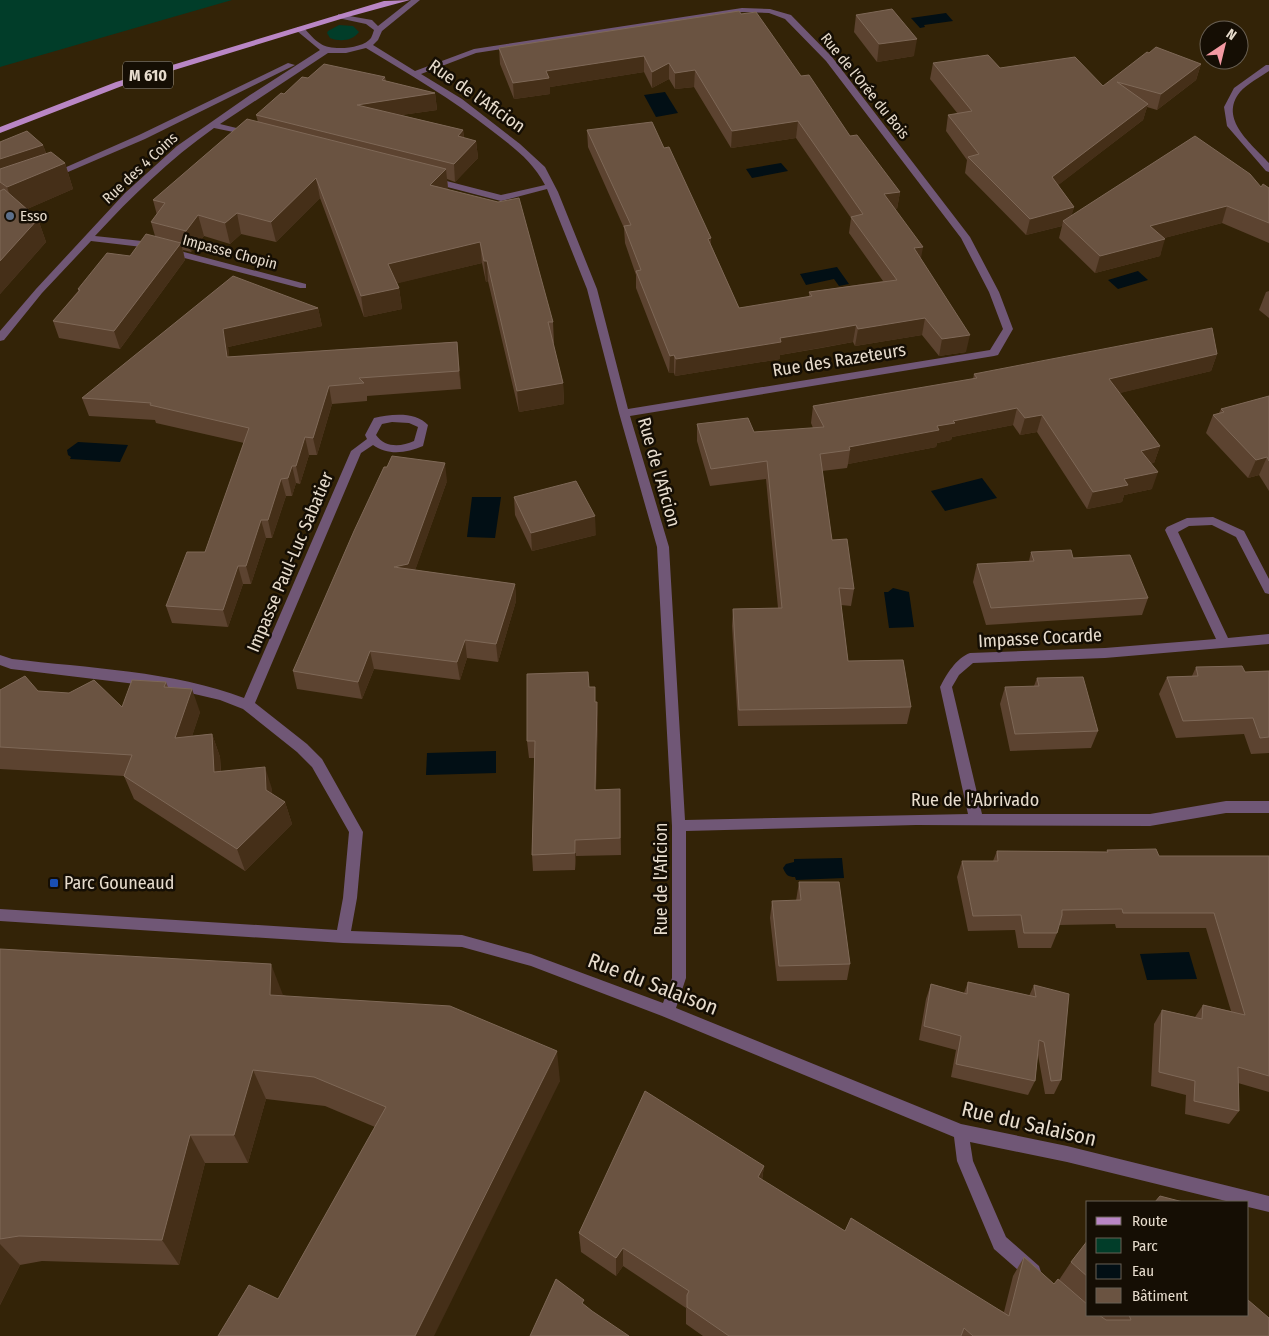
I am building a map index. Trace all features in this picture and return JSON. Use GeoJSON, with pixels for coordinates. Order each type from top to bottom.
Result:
{"type":"FeatureCollection","features":[{"type":"Feature","properties":{"kind":"main road","name":"M 610"},"geometry":{"type":"LineString","coordinates":[[0,130],[119,84],[341,16],[390,2],[406,0]]}},
{"type":"Feature","properties":{"kind":"street"},"geometry":{"type":"LineString","coordinates":[[45,178],[90,162],[248,84],[326,50],[346,51],[367,45],[374,40],[378,30],[416,0]]}},
{"type":"Feature","properties":{"kind":"street","name":"Rue de l'Orée du Bois"},"geometry":{"type":"LineString","coordinates":[[415,74],[474,51],[570,36],[742,10],[770,11],[788,17],[830,59],[965,237],[994,292]]}},
{"type":"Feature","properties":{"kind":"street"},"geometry":{"type":"LineString","coordinates":[[341,16],[369,22],[378,30]]}},
{"type":"Feature","properties":{"kind":"street"},"geometry":{"type":"LineString","coordinates":[[300,29],[310,41],[326,50]]}},
{"type":"Feature","properties":{"kind":"street","name":"Rue de l'Aficion"},"geometry":{"type":"LineString","coordinates":[[367,45],[459,101],[518,146],[540,167],[550,186],[592,289],[624,413],[663,547],[679,826],[679,978],[667,1011]]}},
{"type":"Feature","properties":{"kind":"street","name":"Rue des 4 Coins"},"geometry":{"type":"LineString","coordinates":[[0,338],[39,291],[128,195],[180,148],[326,50]]}},
{"type":"Feature","properties":{"kind":"street"},"geometry":{"type":"LineString","coordinates":[[1269,67],[1237,90],[1228,107],[1231,126],[1269,169]]}},
{"type":"Feature","properties":{"kind":"street"},"geometry":{"type":"LineString","coordinates":[[213,125],[258,136]]}},
{"type":"Feature","properties":{"kind":"street"},"geometry":{"type":"LineString","coordinates":[[417,176],[501,198],[550,186]]}},
{"type":"Feature","properties":{"kind":"street","name":"Impasse Chopin"},"geometry":{"type":"LineString","coordinates":[[90,238],[142,244],[303,286]]}},
{"type":"Feature","properties":{"kind":"street","name":"Rue des Razeteurs"},"geometry":{"type":"LineString","coordinates":[[624,413],[994,352],[1008,329],[994,292]]}},
{"type":"Feature","properties":{"kind":"street","name":"Impasse Paul-Luc Sabatier"},"geometry":{"type":"LineString","coordinates":[[401,418],[423,425],[418,443],[406,449],[380,446],[372,440],[370,434],[378,421],[401,418]]}},
{"type":"Feature","properties":{"kind":"street","name":"Impasse Paul-Luc Sabatier"},"geometry":{"type":"LineString","coordinates":[[248,705],[356,450],[372,440]]}},
{"type":"Feature","properties":{"kind":"street"},"geometry":{"type":"LineString","coordinates":[[1224,642],[1171,530],[1187,522],[1213,521],[1240,534],[1269,590]]}},
{"type":"Feature","properties":{"kind":"street","name":"Impasse Cocarde"},"geometry":{"type":"LineString","coordinates":[[976,819],[946,687],[955,672],[970,658],[1105,652],[1269,639]]}},
{"type":"Feature","properties":{"kind":"street"},"geometry":{"type":"LineString","coordinates":[[0,660],[11,664],[170,683],[222,695],[248,705],[317,763],[356,832],[350,898],[343,937]]}},
{"type":"Feature","properties":{"kind":"street","name":"Rue de l'Abrivado"},"geometry":{"type":"LineString","coordinates":[[679,826],[906,819],[1150,820],[1226,807],[1269,807]]}},
{"type":"Feature","properties":{"kind":"street","name":"Rue du Salaison"},"geometry":{"type":"LineString","coordinates":[[0,915],[343,937],[462,941],[531,960],[667,1011],[961,1132],[1067,1154],[1269,1204]]}},
{"type":"Feature","properties":{"kind":"street"},"geometry":{"type":"LineString","coordinates":[[961,1132],[965,1161],[1000,1243],[1043,1280]]}},
{"type":"Feature","properties":{"kind":"green space"},"geometry":{"type":"Polygon","coordinates":[[[0,0],[232,0],[0,67],[0,0]]]}},
{"type":"Feature","properties":{"kind":"green space"},"geometry":{"type":"Polygon","coordinates":[[[339,25],[353,26],[359,32],[346,40],[330,38],[327,33],[328,31],[339,25]]]}},
{"type":"Feature","properties":{"kind":"water"},"geometry":{"type":"Polygon","coordinates":[[[946,13],[953,21],[924,25],[925,27],[920,28],[911,18],[946,13]]]}},
{"type":"Feature","properties":{"kind":"water"},"geometry":{"type":"Polygon","coordinates":[[[665,92],[678,113],[656,117],[644,95],[665,92]]]}},
{"type":"Feature","properties":{"kind":"water"},"geometry":{"type":"Polygon","coordinates":[[[781,163],[788,171],[752,178],[746,169],[781,163]]]}},
{"type":"Feature","properties":{"kind":"water"},"geometry":{"type":"Polygon","coordinates":[[[837,267],[849,284],[839,286],[834,279],[806,285],[800,274],[837,267]]]}},
{"type":"Feature","properties":{"kind":"water"},"geometry":{"type":"Polygon","coordinates":[[[1138,271],[1148,280],[1118,289],[1108,280],[1138,271]]]}},
{"type":"Feature","properties":{"kind":"water"},"geometry":{"type":"Polygon","coordinates":[[[78,442],[128,445],[120,462],[70,459],[71,457],[68,455],[67,450],[78,442]]]}},
{"type":"Feature","properties":{"kind":"water"},"geometry":{"type":"Polygon","coordinates":[[[982,478],[997,498],[945,511],[931,491],[982,478]]]}},
{"type":"Feature","properties":{"kind":"water"},"geometry":{"type":"Polygon","coordinates":[[[472,497],[501,497],[495,538],[467,537],[472,497]]]}},
{"type":"Feature","properties":{"kind":"water"},"geometry":{"type":"Polygon","coordinates":[[[893,588],[909,592],[914,627],[889,628],[884,592],[888,592],[893,588]]]}},
{"type":"Feature","properties":{"kind":"water"},"geometry":{"type":"Polygon","coordinates":[[[496,751],[496,773],[426,775],[427,753],[496,751]]]}},
{"type":"Feature","properties":{"kind":"water"},"geometry":{"type":"Polygon","coordinates":[[[842,858],[844,878],[796,880],[795,877],[787,875],[783,868],[786,864],[794,862],[794,859],[842,858]]]}},
{"type":"Feature","properties":{"kind":"water"},"geometry":{"type":"Polygon","coordinates":[[[1189,952],[1197,979],[1147,980],[1140,954],[1189,952]]]}},
{"type":"Feature","properties":{"kind":"building"},"geometry":{"type":"Polygon","coordinates":[[[892,9],[917,39],[879,44],[856,15],[892,9]]]}},
{"type":"Feature","properties":{"kind":"building"},"geometry":{"type":"Polygon","coordinates":[[[739,11],[741,14],[756,12],[801,76],[809,75],[850,136],[857,135],[900,192],[884,194],[923,247],[914,248],[970,335],[942,339],[925,318],[858,329],[856,325],[780,338],[781,342],[676,359],[674,355],[670,356],[636,271],[641,270],[624,226],[631,225],[587,130],[652,122],[664,148],[669,147],[711,238],[708,239],[739,308],[812,296],[809,292],[897,280],[851,217],[863,214],[798,121],[732,131],[695,70],[675,73],[669,63],[652,72],[644,56],[546,71],[549,78],[513,83],[499,48],[739,11]]]}},
{"type":"Feature","properties":{"kind":"building"},"geometry":{"type":"Polygon","coordinates":[[[1156,47],[1199,63],[1199,66],[1161,94],[1117,82],[1148,104],[1052,177],[1074,207],[1030,219],[968,157],[979,154],[948,115],[972,111],[933,63],[988,55],[1000,68],[1075,57],[1103,86],[1147,52],[1149,53],[1156,47]]]}},
{"type":"Feature","properties":{"kind":"building"},"geometry":{"type":"Polygon","coordinates":[[[324,64],[385,77],[382,80],[435,93],[357,105],[463,130],[458,136],[476,141],[454,164],[256,115],[281,93],[284,94],[302,77],[308,78],[324,64]]]}},
{"type":"Feature","properties":{"kind":"building"},"geometry":{"type":"Polygon","coordinates":[[[247,119],[446,169],[430,185],[498,202],[519,198],[553,322],[548,322],[563,383],[517,391],[487,261],[484,261],[480,242],[388,264],[399,288],[361,296],[316,178],[271,222],[237,213],[225,223],[198,215],[186,231],[151,222],[165,203],[153,200],[247,119]]]}},
{"type":"Feature","properties":{"kind":"building"},"geometry":{"type":"Polygon","coordinates":[[[27,131],[43,145],[0,159],[0,142],[27,131]]]}},
{"type":"Feature","properties":{"kind":"building"},"geometry":{"type":"Polygon","coordinates":[[[1195,136],[1250,174],[1261,187],[1263,184],[1269,188],[1269,223],[1227,206],[1150,226],[1165,239],[1100,256],[1063,221],[1195,136]]]}},
{"type":"Feature","properties":{"kind":"building"},"geometry":{"type":"Polygon","coordinates":[[[51,152],[65,163],[7,187],[0,182],[0,169],[51,152]]]}},
{"type":"Feature","properties":{"kind":"building"},"geometry":{"type":"Polygon","coordinates":[[[4,189],[38,219],[0,261],[0,191],[4,189]]]}},
{"type":"Feature","properties":{"kind":"building"},"geometry":{"type":"Polygon","coordinates":[[[146,234],[181,243],[114,331],[53,321],[80,290],[78,289],[107,253],[130,256],[146,234]]]}},
{"type":"Feature","properties":{"kind":"building"},"geometry":{"type":"Polygon","coordinates":[[[233,276],[318,308],[223,329],[227,357],[457,342],[459,371],[359,378],[364,383],[329,386],[313,438],[305,437],[296,466],[292,466],[288,478],[281,479],[268,520],[261,520],[246,566],[238,566],[223,610],[166,606],[187,552],[205,552],[249,428],[150,405],[151,403],[82,398],[233,276]]]}},
{"type":"Feature","properties":{"kind":"building"},"geometry":{"type":"Polygon","coordinates":[[[1212,328],[1217,354],[1109,379],[1160,446],[1141,451],[1158,472],[1124,479],[1128,485],[1093,492],[1042,415],[1025,418],[1017,408],[953,421],[955,423],[937,426],[939,430],[849,447],[850,450],[820,454],[832,540],[847,539],[854,589],[839,588],[848,661],[903,660],[911,707],[739,710],[733,609],[782,608],[767,461],[711,469],[697,424],[748,418],[754,432],[824,427],[813,406],[977,378],[974,374],[1212,328]]]}},
{"type":"Feature","properties":{"kind":"building"},"geometry":{"type":"Polygon","coordinates":[[[1269,396],[1269,461],[1267,457],[1256,460],[1213,415],[1224,412],[1221,409],[1269,396]]]}},
{"type":"Feature","properties":{"kind":"building"},"geometry":{"type":"Polygon","coordinates":[[[392,456],[445,463],[408,564],[394,567],[515,584],[496,644],[465,640],[457,662],[370,651],[358,682],[293,671],[354,531],[384,467],[387,467],[392,456]]]}},
{"type":"Feature","properties":{"kind":"building"},"geometry":{"type":"Polygon","coordinates":[[[576,481],[595,516],[531,533],[514,497],[576,481]]]}},
{"type":"Feature","properties":{"kind":"building"},"geometry":{"type":"Polygon","coordinates":[[[1071,550],[1073,558],[1130,555],[1148,598],[991,608],[977,564],[1034,561],[1031,552],[1071,550]]]}},
{"type":"Feature","properties":{"kind":"building"},"geometry":{"type":"Polygon","coordinates":[[[1242,666],[1245,672],[1269,671],[1269,737],[1260,738],[1253,718],[1183,721],[1167,677],[1198,676],[1196,667],[1242,666]]]}},
{"type":"Feature","properties":{"kind":"building"},"geometry":{"type":"Polygon","coordinates":[[[588,672],[589,687],[595,687],[595,702],[597,702],[595,790],[620,789],[620,838],[575,840],[575,853],[532,855],[535,741],[527,741],[527,674],[588,672]]]}},
{"type":"Feature","properties":{"kind":"building"},"geometry":{"type":"Polygon","coordinates":[[[25,676],[38,691],[69,693],[94,680],[122,707],[132,680],[166,682],[164,687],[192,689],[175,738],[212,734],[214,772],[265,767],[266,790],[285,802],[237,849],[124,776],[132,755],[0,747],[0,690],[25,676]]]}},
{"type":"Feature","properties":{"kind":"building"},"geometry":{"type":"Polygon","coordinates":[[[1083,677],[1098,731],[1015,734],[1005,687],[1039,686],[1037,678],[1083,677]]]}},
{"type":"Feature","properties":{"kind":"building"},"geometry":{"type":"Polygon","coordinates":[[[1156,849],[1159,856],[1269,856],[1269,1076],[1238,1067],[1239,1111],[1194,1101],[1195,1081],[1159,1072],[1162,1010],[1202,1019],[1203,1005],[1245,1015],[1214,913],[1123,913],[1122,909],[1062,910],[1057,933],[1024,933],[1021,915],[973,916],[962,861],[998,861],[997,851],[1108,852],[1107,850],[1156,849]]]}},
{"type":"Feature","properties":{"kind":"building"},"geometry":{"type":"Polygon","coordinates":[[[799,882],[839,882],[850,964],[779,966],[772,901],[801,900],[799,882]]]}},
{"type":"Feature","properties":{"kind":"building"},"geometry":{"type":"Polygon","coordinates":[[[0,949],[271,964],[270,995],[450,1006],[557,1051],[415,1336],[218,1336],[249,1285],[278,1299],[386,1107],[314,1077],[253,1070],[234,1135],[190,1135],[162,1240],[19,1236],[0,1239],[0,949]]]}},
{"type":"Feature","properties":{"kind":"building"},"geometry":{"type":"Polygon","coordinates":[[[968,982],[1036,997],[1034,985],[1069,994],[1061,1080],[1051,1081],[1044,1042],[1039,1040],[1035,1081],[956,1064],[961,1036],[924,1026],[931,984],[967,994],[968,982]]]}},
{"type":"Feature","properties":{"kind":"building"},"geometry":{"type":"Polygon","coordinates":[[[645,1091],[764,1166],[758,1177],[845,1231],[851,1218],[1009,1316],[1024,1257],[1054,1284],[1058,1279],[1086,1303],[1086,1316],[1100,1316],[1106,1320],[1131,1320],[1129,1316],[1249,1316],[1249,1301],[1269,1318],[1269,1336],[973,1336],[964,1328],[961,1336],[729,1336],[687,1307],[689,1291],[623,1248],[616,1258],[579,1233],[645,1091]]]}},
{"type":"Feature","properties":{"kind":"building"},"geometry":{"type":"Polygon","coordinates":[[[1160,1196],[1179,1201],[1156,1201],[1160,1196]]]}},
{"type":"Feature","properties":{"kind":"building"},"geometry":{"type":"Polygon","coordinates":[[[1086,1243],[1086,1275],[1071,1262],[1086,1243]]]}},
{"type":"Feature","properties":{"kind":"building"},"geometry":{"type":"Polygon","coordinates":[[[556,1279],[584,1300],[582,1303],[592,1311],[629,1336],[530,1336],[556,1279]]]}},
{"type":"Feature","properties":{"kind":"place","name":"Esso"},"geometry":{"type":"Point","coordinates":[10,216]}},
{"type":"Feature","properties":{"kind":"place","name":"Parc Gouneaud"},"geometry":{"type":"Point","coordinates":[54,883]}}]}
